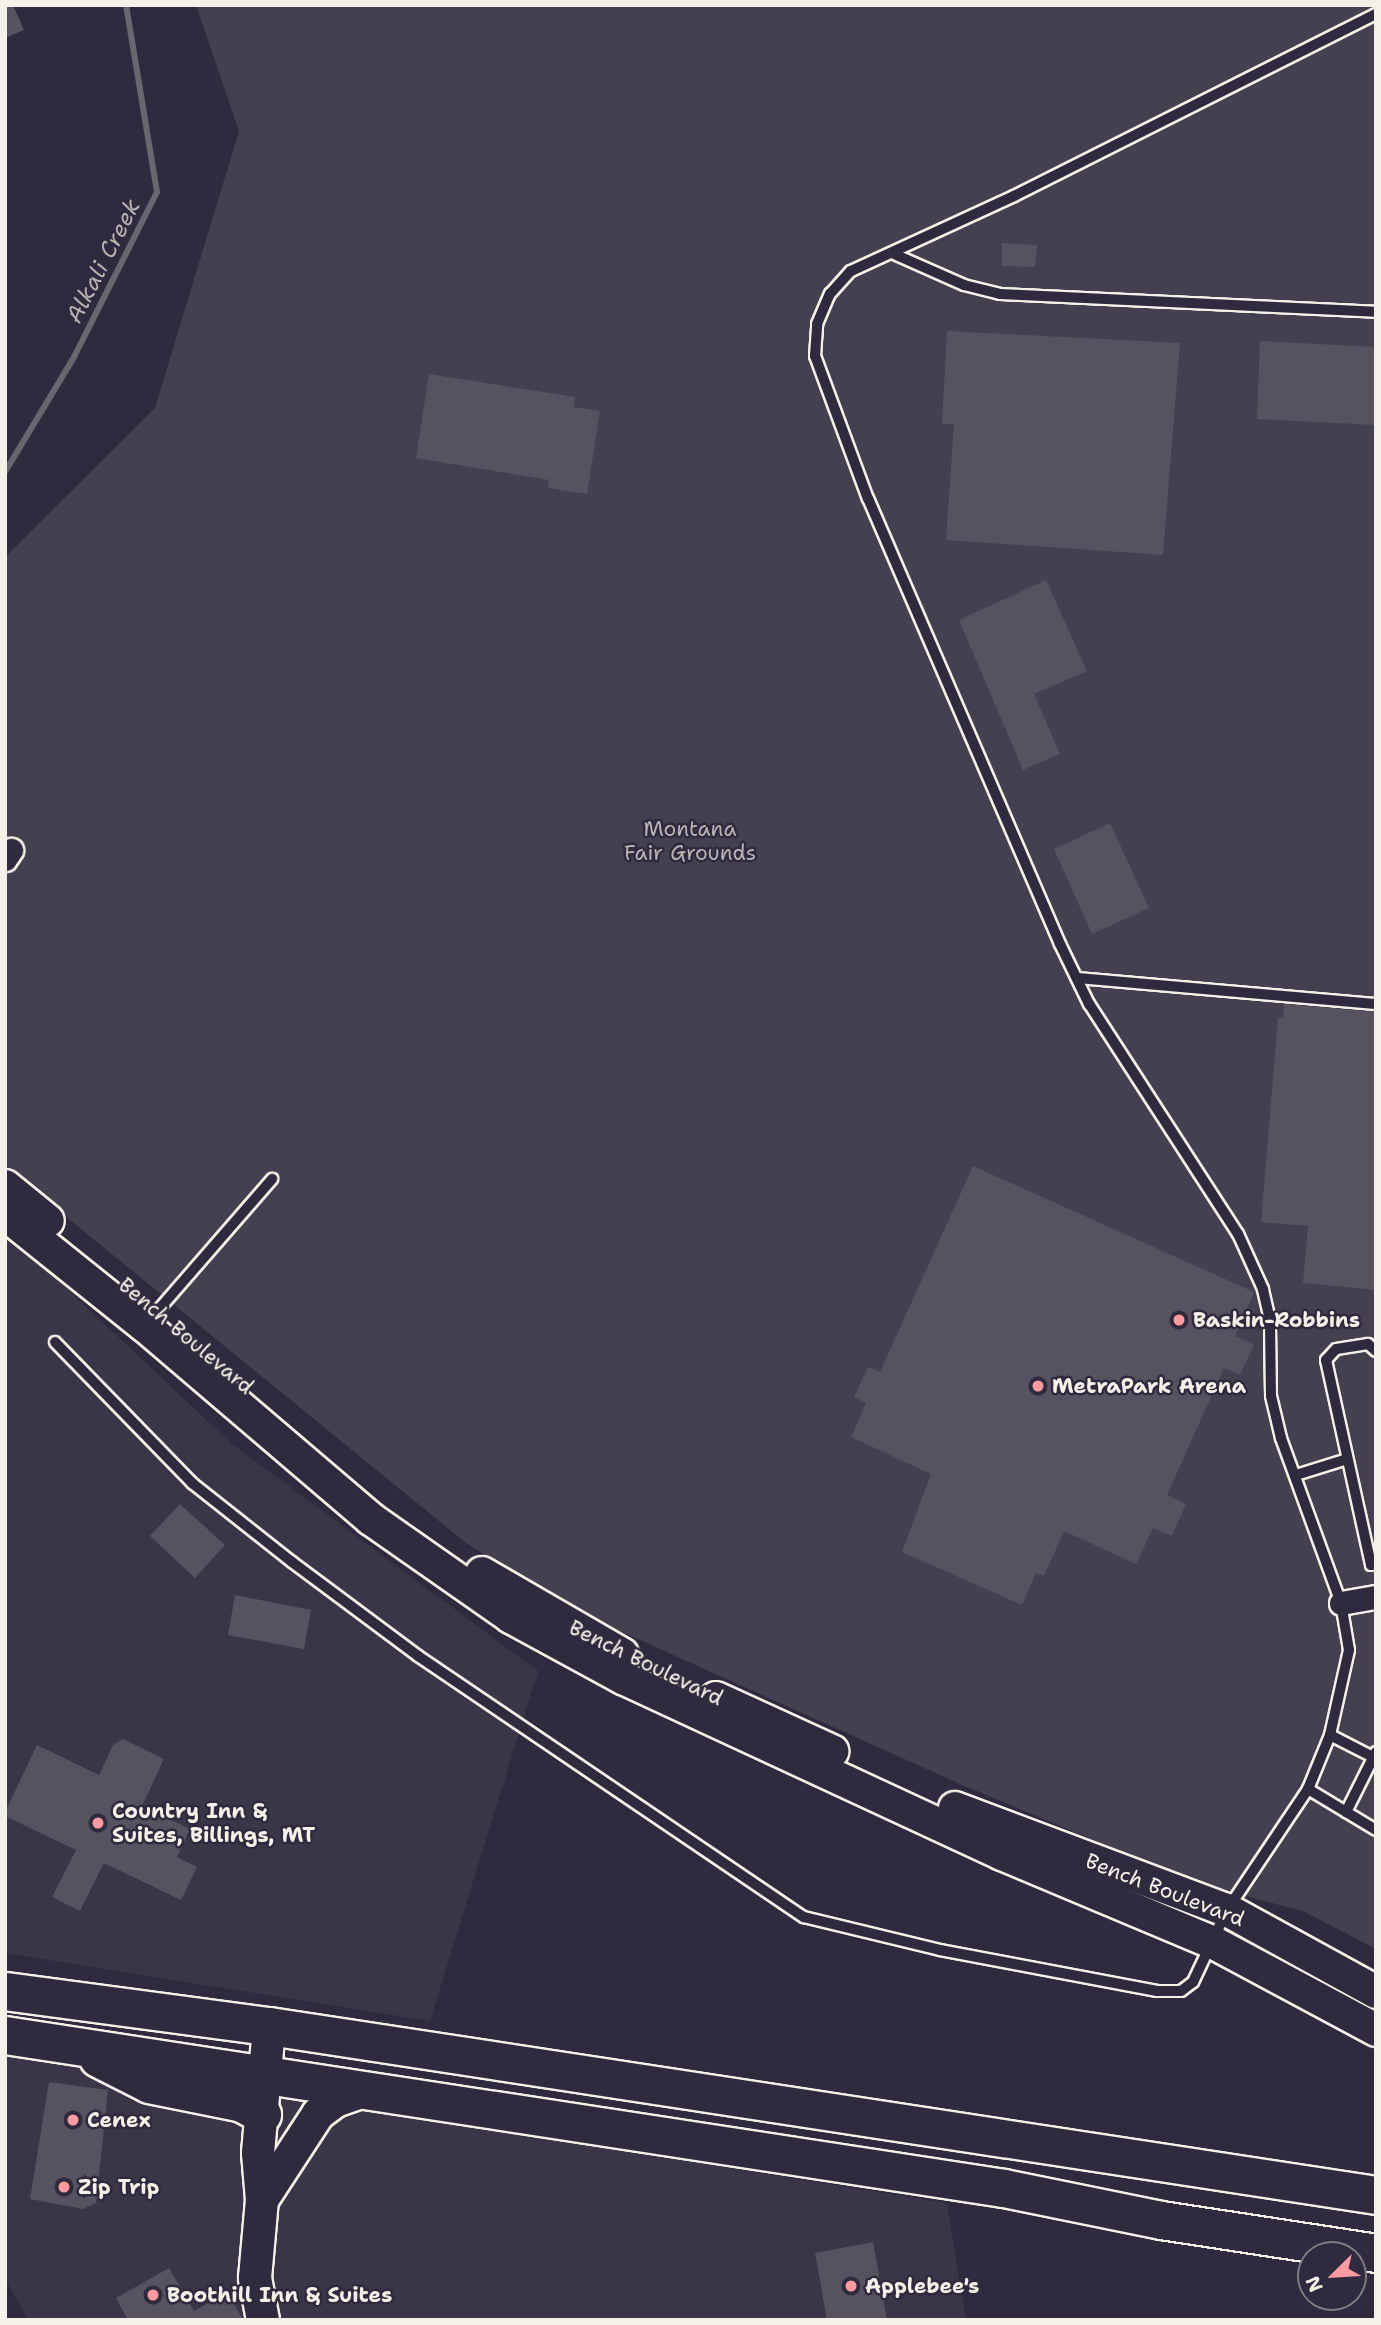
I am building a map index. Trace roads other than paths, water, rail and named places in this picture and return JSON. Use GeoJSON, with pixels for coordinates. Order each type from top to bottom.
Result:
{"type":"FeatureCollection","features":[{"type":"Feature","properties":{"kind":"highway"},"geometry":{"type":"LineString","coordinates":[[5,1991],[269,2026],[1376,2195]]}},
{"type":"Feature","properties":{"kind":"highway"},"geometry":{"type":"LineString","coordinates":[[5,2035],[267,2073],[1004,2188],[1161,2220],[1375,2253]]}},
{"type":"Feature","properties":{"kind":"highway"},"geometry":{"type":"LineString","coordinates":[[76,2046],[149,2084],[242,2103],[262,2114]]}},
{"type":"Feature","properties":{"kind":"main road","name":"Bench Boulevard"},"geometry":{"type":"LineString","coordinates":[[5,1186],[151,1318],[395,1513],[485,1575],[606,1646],[994,1826],[1227,1910],[1376,1992]]}},
{"type":"Feature","properties":{"kind":"main road"},"geometry":{"type":"LineString","coordinates":[[5,1214],[151,1318],[371,1519],[469,1590],[565,1649],[1002,1854],[1214,1943],[1376,2030]]}},
{"type":"Feature","properties":{"kind":"main road"},"geometry":{"type":"LineString","coordinates":[[263,2320],[255,2278],[262,2200],[258,2153],[269,2026]]}},
{"type":"Feature","properties":{"kind":"main road"},"geometry":{"type":"LineString","coordinates":[[262,2200],[318,2113],[335,2101],[367,2090]]}},
{"type":"Feature","properties":{"kind":"street"},"geometry":{"type":"LineString","coordinates":[[1341,1603],[1376,1597]]}},
{"type":"Feature","properties":{"kind":"lane"},"geometry":{"type":"LineString","coordinates":[[55,1342],[192,1483],[292,1562],[418,1656],[804,1917],[940,1950],[1157,1991],[1181,1991],[1193,1982],[1214,1943],[1227,1910],[1308,1789],[1330,1735],[1349,1650],[1341,1603],[1271,1396],[1270,1320],[1263,1289],[1238,1234],[1077,978],[868,499],[815,356],[817,324],[830,294],[851,271],[894,254],[1376,14]]}},
{"type":"Feature","properties":{"kind":"lane"},"geometry":{"type":"LineString","coordinates":[[894,254],[964,285],[1000,294],[1376,312]]}},
{"type":"Feature","properties":{"kind":"lane"},"geometry":{"type":"LineString","coordinates":[[1077,978],[1376,1003]]}},
{"type":"Feature","properties":{"kind":"lane"},"geometry":{"type":"LineString","coordinates":[[151,1318],[272,1179]]}},
{"type":"Feature","properties":{"kind":"lane"},"geometry":{"type":"LineString","coordinates":[[1376,1351],[1368,1344],[1336,1349],[1325,1360],[1371,1565],[1376,1564]]}},
{"type":"Feature","properties":{"kind":"lane"},"geometry":{"type":"LineString","coordinates":[[1296,1475],[1348,1459]]}},
{"type":"Feature","properties":{"kind":"lane"},"geometry":{"type":"LineString","coordinates":[[1330,1735],[1374,1755],[1346,1812]]}},
{"type":"Feature","properties":{"kind":"lane"},"geometry":{"type":"LineString","coordinates":[[1308,1789],[1376,1830]]}},
{"type":"Feature","properties":{"kind":"waterway","name":"Alkali Creek"},"geometry":{"type":"LineString","coordinates":[[5,472],[74,357],[157,192],[126,5]]}},
{"type":"Feature","properties":{"kind":"place","name":"Baskin-Robbins"},"geometry":{"type":"Point","coordinates":[1179,1320]}},
{"type":"Feature","properties":{"kind":"place","name":"MetraPark Arena"},"geometry":{"type":"Point","coordinates":[1038,1386]}},
{"type":"Feature","properties":{"kind":"place","name":"Country Inn & Suites, Billings, MT"},"geometry":{"type":"Point","coordinates":[98,1823]}},
{"type":"Feature","properties":{"kind":"place","name":"Cenex"},"geometry":{"type":"Point","coordinates":[73,2120]}},
{"type":"Feature","properties":{"kind":"place","name":"Zip Trip"},"geometry":{"type":"Point","coordinates":[64,2187]}},
{"type":"Feature","properties":{"kind":"place","name":"Applebee's"},"geometry":{"type":"Point","coordinates":[851,2286]}},
{"type":"Feature","properties":{"kind":"place","name":"Boothill Inn & Suites"},"geometry":{"type":"Point","coordinates":[153,2295]}},
{"type":"Feature","properties":{"kind":"park label","name":"Montana Fair Grounds"},"geometry":{"type":"Point","coordinates":[690,841]}}]}
